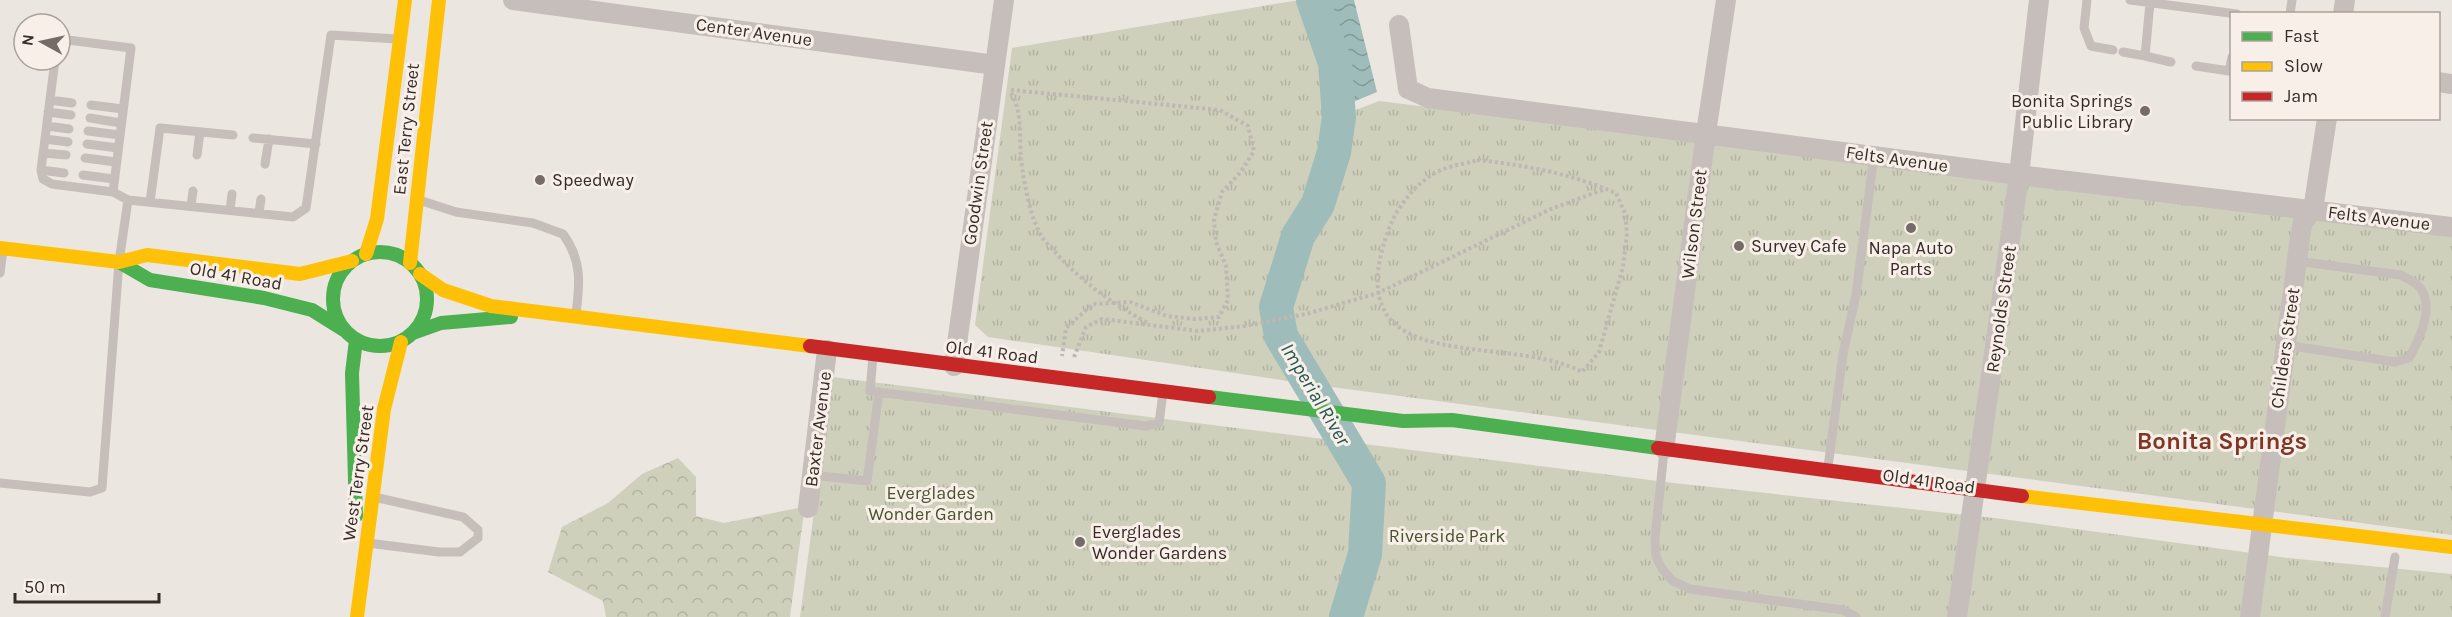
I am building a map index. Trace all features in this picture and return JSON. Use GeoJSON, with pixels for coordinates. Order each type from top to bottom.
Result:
{"type":"FeatureCollection","features":[{"type":"Feature","properties":{"kind":"street","name":"East Terry Street"},"geometry":{"type":"LineString","coordinates":[[366,254],[377,219],[405,0]]}},
{"type":"Feature","properties":{"kind":"street","name":"East Terry Street"},"geometry":{"type":"LineString","coordinates":[[410,263],[439,0]]}},
{"type":"Feature","properties":{"kind":"street","name":"Center Avenue"},"geometry":{"type":"LineString","coordinates":[[513,0],[995,65]]}},
{"type":"Feature","properties":{"kind":"street","name":"Goodwin Street"},"geometry":{"type":"LineString","coordinates":[[954,366],[1004,0]]}},
{"type":"Feature","properties":{"kind":"street","name":"Wilson Street"},"geometry":{"type":"LineString","coordinates":[[1663,461],[1706,133],[1726,0]]}},
{"type":"Feature","properties":{"kind":"street","name":"Reynolds Street"},"geometry":{"type":"LineString","coordinates":[[1957,617],[2019,175],[2040,0]]}},
{"type":"Feature","properties":{"kind":"street","name":"Felts Avenue"},"geometry":{"type":"LineString","coordinates":[[1399,25],[1408,89],[1428,98],[2019,175],[2452,227]]}},
{"type":"Feature","properties":{"kind":"street","name":"Childers Street"},"geometry":{"type":"LineString","coordinates":[[2250,617],[2296,261],[2303,222],[2313,210],[2327,120]]}},
{"type":"Feature","properties":{"kind":"street","name":"Old 41 Road"},"geometry":{"type":"LineString","coordinates":[[1,248],[119,262],[147,255],[300,274],[352,261]]}},
{"type":"Feature","properties":{"kind":"street"},"geometry":{"type":"LineString","coordinates":[[381,252],[396,255],[410,263],[420,274],[426,289],[427,305],[423,320],[413,333],[400,342],[386,346],[370,346],[356,340],[344,330],[337,317],[333,302],[335,286],[342,272],[352,261],[366,254],[381,252]]}},
{"type":"Feature","properties":{"kind":"street","name":"Old 41 Road"},"geometry":{"type":"LineString","coordinates":[[119,262],[150,280],[264,298],[312,310],[344,330]]}},
{"type":"Feature","properties":{"kind":"street","name":"Old 41 Road"},"geometry":{"type":"LineString","coordinates":[[420,274],[443,290],[491,306],[873,356],[1403,421],[1452,420],[1663,461],[1828,469],[1974,501],[2260,537],[2452,547]]}},
{"type":"Feature","properties":{"kind":"street","name":"Old 41 Road"},"geometry":{"type":"LineString","coordinates":[[413,333],[441,322],[507,317],[576,317]]}},
{"type":"Feature","properties":{"kind":"street","name":"West Terry Street"},"geometry":{"type":"LineString","coordinates":[[356,340],[352,373],[356,493],[362,542]]}},
{"type":"Feature","properties":{"kind":"street","name":"West Terry Street"},"geometry":{"type":"LineString","coordinates":[[357,614],[362,542],[372,496],[384,410],[400,342]]}},
{"type":"Feature","properties":{"kind":"street","name":"Baxter Avenue"},"geometry":{"type":"LineString","coordinates":[[808,508],[827,350]]}},
{"type":"Feature","properties":{"kind":"street","name":"Old 41 Road"},"geometry":{"type":"LineString","coordinates":[[1403,421],[1440,433]]}},
{"type":"Feature","properties":{"kind":"lane"},"geometry":{"type":"LineString","coordinates":[[2087,0],[2084,28],[2091,46],[2171,62]]}},
{"type":"Feature","properties":{"kind":"lane"},"geometry":{"type":"LineString","coordinates":[[2130,0],[2230,13]]}},
{"type":"Feature","properties":{"kind":"lane"},"geometry":{"type":"LineString","coordinates":[[2145,56],[2150,3]]}},
{"type":"Feature","properties":{"kind":"lane"},"geometry":{"type":"LineString","coordinates":[[54,72],[41,170],[43,179],[52,184],[112,192],[129,200],[293,217],[306,208],[331,35],[399,39]]}},
{"type":"Feature","properties":{"kind":"lane"},"geometry":{"type":"LineString","coordinates":[[72,41],[131,48],[112,192]]}},
{"type":"Feature","properties":{"kind":"lane"},"geometry":{"type":"LineString","coordinates":[[2196,66],[2229,71],[2230,66]]}},
{"type":"Feature","properties":{"kind":"lane"},"geometry":{"type":"LineString","coordinates":[[50,100],[72,103]]}},
{"type":"Feature","properties":{"kind":"lane"},"geometry":{"type":"LineString","coordinates":[[91,105],[123,109]]}},
{"type":"Feature","properties":{"kind":"lane"},"geometry":{"type":"LineString","coordinates":[[48,112],[71,115]]}},
{"type":"Feature","properties":{"kind":"lane"},"geometry":{"type":"LineString","coordinates":[[90,118],[121,123]]}},
{"type":"Feature","properties":{"kind":"lane"},"geometry":{"type":"LineString","coordinates":[[47,126],[69,129]]}},
{"type":"Feature","properties":{"kind":"lane"},"geometry":{"type":"LineString","coordinates":[[150,202],[160,128],[233,135]]}},
{"type":"Feature","properties":{"kind":"lane"},"geometry":{"type":"LineString","coordinates":[[88,131],[120,135]]}},
{"type":"Feature","properties":{"kind":"lane"},"geometry":{"type":"LineString","coordinates":[[197,155],[200,132]]}},
{"type":"Feature","properties":{"kind":"lane"},"geometry":{"type":"LineString","coordinates":[[253,138],[316,144]]}},
{"type":"Feature","properties":{"kind":"lane"},"geometry":{"type":"LineString","coordinates":[[265,164],[269,139]]}},
{"type":"Feature","properties":{"kind":"lane"},"geometry":{"type":"LineString","coordinates":[[45,140],[68,142]]}},
{"type":"Feature","properties":{"kind":"lane"},"geometry":{"type":"LineString","coordinates":[[87,144],[118,148]]}},
{"type":"Feature","properties":{"kind":"lane"},"geometry":{"type":"LineString","coordinates":[[43,153],[66,155]]}},
{"type":"Feature","properties":{"kind":"lane"},"geometry":{"type":"LineString","coordinates":[[1828,469],[1843,354],[1856,295],[1874,155]]}},
{"type":"Feature","properties":{"kind":"lane"},"geometry":{"type":"LineString","coordinates":[[85,158],[117,162]]}},
{"type":"Feature","properties":{"kind":"lane"},"geometry":{"type":"LineString","coordinates":[[41,170],[64,172]]}},
{"type":"Feature","properties":{"kind":"lane"},"geometry":{"type":"LineString","coordinates":[[82,175],[114,179]]}},
{"type":"Feature","properties":{"kind":"lane"},"geometry":{"type":"LineString","coordinates":[[191,206],[193,191]]}},
{"type":"Feature","properties":{"kind":"lane"},"geometry":{"type":"LineString","coordinates":[[230,210],[232,194]]}},
{"type":"Feature","properties":{"kind":"lane"},"geometry":{"type":"LineString","coordinates":[[259,213],[261,199]]}},
{"type":"Feature","properties":{"kind":"lane"},"geometry":{"type":"LineString","coordinates":[[0,483],[90,492],[102,488],[119,262],[129,200]]}},
{"type":"Feature","properties":{"kind":"lane"},"geometry":{"type":"LineString","coordinates":[[417,200],[456,212],[533,223],[563,234],[576,258],[580,275],[576,317]]}},
{"type":"Feature","properties":{"kind":"lane"},"geometry":{"type":"LineString","coordinates":[[0,273],[1,248]]}},
{"type":"Feature","properties":{"kind":"lane"},"geometry":{"type":"LineString","coordinates":[[2286,345],[2395,362],[2409,358],[2417,344],[2426,310],[2422,290],[2401,275],[2296,261]]}},
{"type":"Feature","properties":{"kind":"lane"},"geometry":{"type":"LineString","coordinates":[[873,356],[870,391],[1146,426],[1159,423],[1164,391]]}},
{"type":"Feature","properties":{"kind":"lane"},"geometry":{"type":"LineString","coordinates":[[812,475],[867,481],[879,392]]}},
{"type":"Feature","properties":{"kind":"lane"},"geometry":{"type":"LineString","coordinates":[[1663,461],[1655,538],[1656,556],[1662,569],[1673,581],[1690,589],[1843,610],[1856,617]]}},
{"type":"Feature","properties":{"kind":"lane"},"geometry":{"type":"LineString","coordinates":[[356,493],[463,517],[478,530],[478,538],[460,552],[439,552],[362,542]]}},
{"type":"Feature","properties":{"kind":"lane"},"geometry":{"type":"LineString","coordinates":[[2385,617],[2395,557]]}},
{"type":"Feature","properties":{"kind":"path"},"geometry":{"type":"LineString","coordinates":[[1060,378],[1066,328],[1093,304],[1130,302],[1167,316],[1195,319],[1219,317],[1228,300],[1226,266],[1216,242],[1214,220],[1222,192],[1240,173],[1254,151],[1248,126],[1220,110],[1009,90],[1014,97],[1019,125],[1021,161],[1027,195],[1041,236],[1091,288],[1122,309],[1151,324]]}},
{"type":"Feature","properties":{"kind":"path"},"geometry":{"type":"LineString","coordinates":[[1477,160],[1517,164],[1590,181],[1616,193],[1625,213],[1627,233],[1623,267],[1599,352],[1582,372],[1548,361],[1426,342],[1414,337],[1386,318],[1378,293],[1380,260],[1397,209],[1413,190],[1441,170],[1477,160]]}},
{"type":"Feature","properties":{"kind":"path"},"geometry":{"type":"LineString","coordinates":[[1074,357],[1086,327],[1102,319],[1198,331],[1245,326],[1306,314],[1378,293],[1551,209],[1605,188]]}},
{"type":"Feature","properties":{"kind":"green space"},"geometry":{"type":"Polygon","coordinates":[[[1299,0],[1313,0],[1335,63],[1340,116],[1379,101],[2452,232],[2452,535],[1309,384],[988,337],[975,325],[1012,48],[1299,0]]]}},
{"type":"Feature","properties":{"kind":"green space"},"geometry":{"type":"Polygon","coordinates":[[[832,377],[1674,483],[2003,519],[2288,558],[2452,574],[2452,617],[800,617],[832,377]]]}},
{"type":"Feature","properties":{"kind":"green space"},"geometry":{"type":"Polygon","coordinates":[[[678,458],[696,477],[696,516],[724,523],[798,508],[806,497],[790,617],[606,617],[603,601],[548,572],[562,527],[608,503],[642,474],[678,458]]]}},
{"type":"Feature","properties":{"kind":"water"},"geometry":{"type":"Polygon","coordinates":[[[1323,0],[1354,0],[1377,92],[1348,104],[1344,60],[1323,0]]]}},
{"type":"Feature","properties":{"kind":"waterway","name":"Imperial River"},"geometry":{"type":"LineString","coordinates":[[1313,0],[1335,63],[1339,117],[1334,152],[1318,204],[1298,236],[1276,307],[1281,336],[1369,483],[1365,554],[1346,617]]}},
{"type":"Feature","properties":{"kind":"traffic: fast"},"geometry":{"type":"LineString","coordinates":[[380,252],[398,256],[413,266],[423,281],[427,299],[423,317],[413,332],[398,342],[380,346],[362,342],[347,332],[337,317],[333,299],[337,281],[347,266],[362,256],[380,252]]}},
{"type":"Feature","properties":{"kind":"traffic: fast"},"geometry":{"type":"LineString","coordinates":[[119,262],[150,280],[264,298],[312,310],[344,330]]}},
{"type":"Feature","properties":{"kind":"traffic: fast"},"geometry":{"type":"LineString","coordinates":[[413,333],[441,323],[511,317]]}},
{"type":"Feature","properties":{"kind":"traffic: fast"},"geometry":{"type":"LineString","coordinates":[[356,340],[352,373],[356,516]]}},
{"type":"Feature","properties":{"kind":"traffic: fast"},"geometry":{"type":"LineString","coordinates":[[1209,397],[1403,421],[1452,420],[1658,448]]}},
{"type":"Feature","properties":{"kind":"traffic: slow"},"geometry":{"type":"LineString","coordinates":[[366,254],[377,219],[405,0]]}},
{"type":"Feature","properties":{"kind":"traffic: slow"},"geometry":{"type":"LineString","coordinates":[[410,263],[439,0]]}},
{"type":"Feature","properties":{"kind":"traffic: slow"},"geometry":{"type":"LineString","coordinates":[[0,248],[119,262],[147,255],[300,274],[352,261]]}},
{"type":"Feature","properties":{"kind":"traffic: slow"},"geometry":{"type":"LineString","coordinates":[[420,274],[443,290],[491,306],[810,346]]}},
{"type":"Feature","properties":{"kind":"traffic: slow"},"geometry":{"type":"LineString","coordinates":[[357,617],[384,409],[401,342]]}},
{"type":"Feature","properties":{"kind":"traffic: slow"},"geometry":{"type":"LineString","coordinates":[[2022,496],[2452,547]]}},
{"type":"Feature","properties":{"kind":"traffic: jam"},"geometry":{"type":"LineString","coordinates":[[810,346],[1209,397]]}},
{"type":"Feature","properties":{"kind":"traffic: jam"},"geometry":{"type":"LineString","coordinates":[[1658,448],[2022,496]]}},
{"type":"Feature","properties":{"kind":"place","name":"Bonita Springs Public Library"},"geometry":{"type":"Point","coordinates":[2145,111]}},
{"type":"Feature","properties":{"kind":"place","name":"Speedway"},"geometry":{"type":"Point","coordinates":[540,180]}},
{"type":"Feature","properties":{"kind":"place","name":"Napa Auto Parts"},"geometry":{"type":"Point","coordinates":[1911,228]}},
{"type":"Feature","properties":{"kind":"place","name":"Survey Cafe"},"geometry":{"type":"Point","coordinates":[1739,246]}},
{"type":"Feature","properties":{"kind":"place","name":"Everglades Wonder Gardens"},"geometry":{"type":"Point","coordinates":[1080,542]}},
{"type":"Feature","properties":{"kind":"district","name":"Bonita Springs"},"geometry":{"type":"Point","coordinates":[2222,441]}},
{"type":"Feature","properties":{"kind":"park label","name":"Everglades Wonder Garden"},"geometry":{"type":"Point","coordinates":[931,503]}},
{"type":"Feature","properties":{"kind":"park label","name":"Riverside Park"},"geometry":{"type":"Point","coordinates":[1447,536]}}]}
